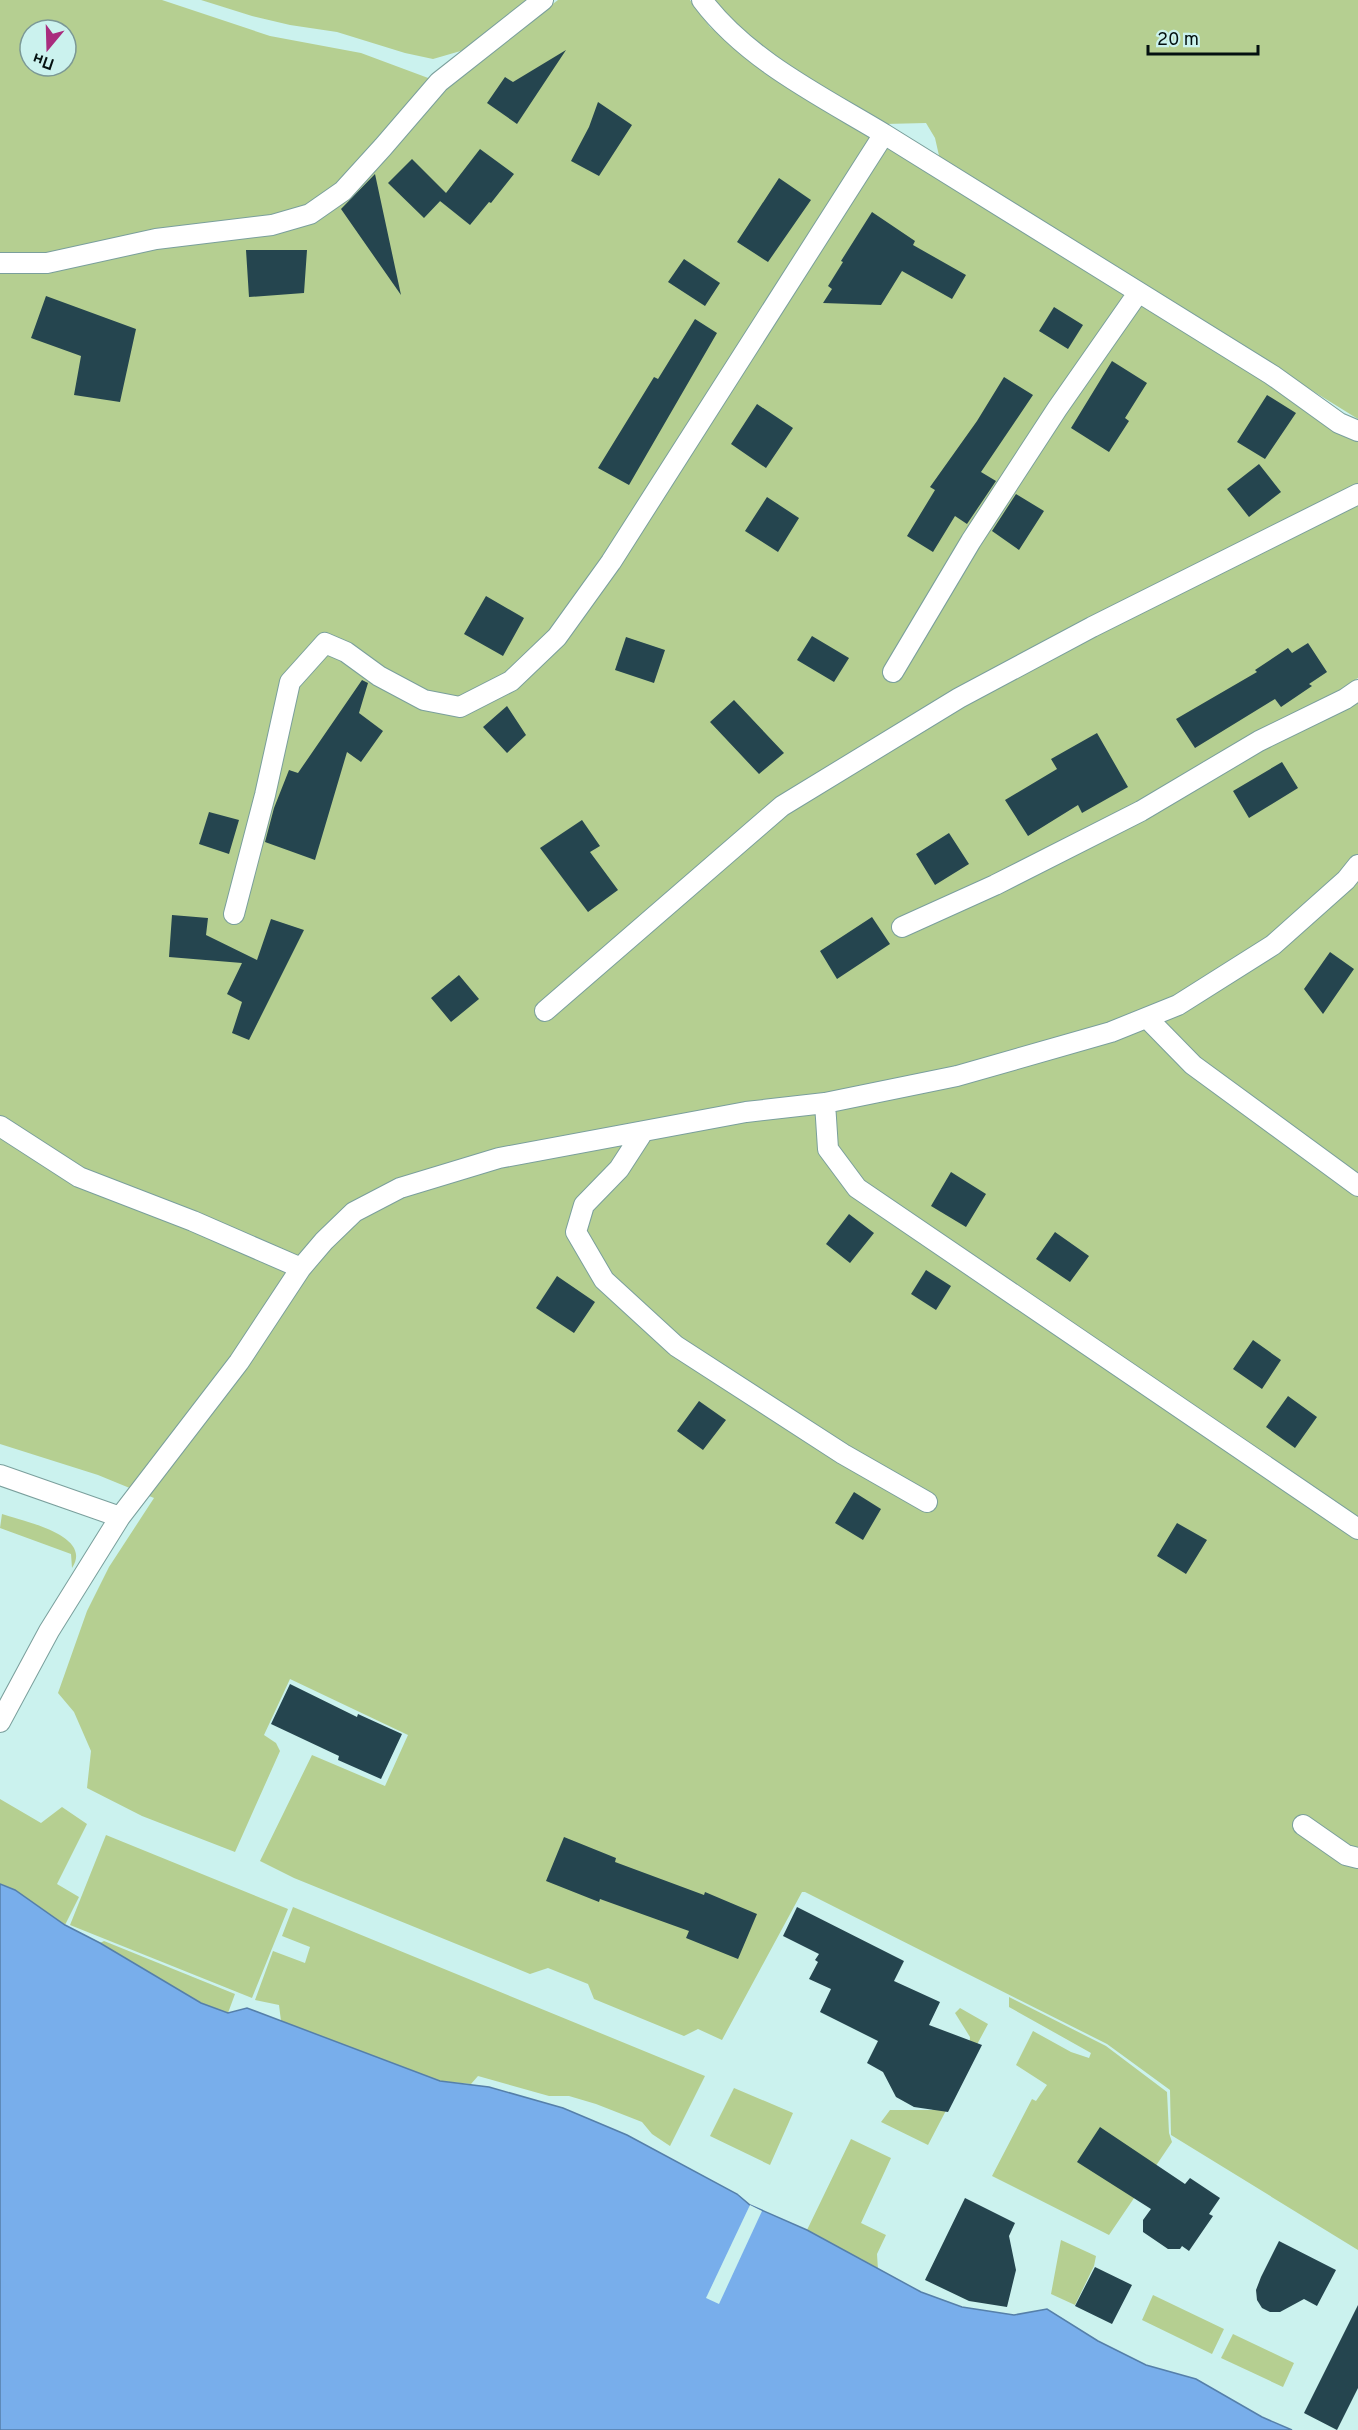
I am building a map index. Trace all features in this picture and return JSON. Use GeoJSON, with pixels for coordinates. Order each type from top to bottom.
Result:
{"type":"FeatureCollection","features":[{"type":"Feature","properties":{"kind":"lane"},"geometry":{"type":"LineString","coordinates":[[0,263],[47,263],[156,239],[272,225],[310,214],[343,190],[439,82],[543,0]]}},
{"type":"Feature","properties":{"kind":"lane"},"geometry":{"type":"LineString","coordinates":[[702,0],[717,20],[781,72],[1272,375],[1339,423],[1358,431]]}},
{"type":"Feature","properties":{"kind":"lane"},"geometry":{"type":"LineString","coordinates":[[234,914],[265,795],[290,682],[325,643],[346,652],[379,676],[424,700],[460,707],[511,681],[557,637],[611,562],[884,134]]}},
{"type":"Feature","properties":{"kind":"lane"},"geometry":{"type":"LineString","coordinates":[[893,672],[989,513],[1138,292]]}},
{"type":"Feature","properties":{"kind":"lane"},"geometry":{"type":"LineString","coordinates":[[545,1011],[782,806],[969,692],[1092,627],[1358,494]]}},
{"type":"Feature","properties":{"kind":"lane"},"geometry":{"type":"LineString","coordinates":[[902,927],[995,885],[1141,811],[1259,741],[1345,699],[1358,690]]}},
{"type":"Feature","properties":{"kind":"lane"},"geometry":{"type":"LineString","coordinates":[[0,1722],[49,1631],[120,1517],[239,1362],[301,1268],[324,1241],[354,1212],[400,1188],[499,1158],[746,1112],[825,1103],[957,1076],[1111,1032],[1179,1005],[1273,945],[1346,880],[1358,865]]}},
{"type":"Feature","properties":{"kind":"lane"},"geometry":{"type":"LineString","coordinates":[[1148,1018],[1193,1065],[1358,1186]]}},
{"type":"Feature","properties":{"kind":"lane"},"geometry":{"type":"LineString","coordinates":[[825,1103],[828,1149],[857,1188],[1358,1529]]}},
{"type":"Feature","properties":{"kind":"lane"},"geometry":{"type":"LineString","coordinates":[[0,1126],[79,1177],[193,1221],[301,1268]]}},
{"type":"Feature","properties":{"kind":"lane"},"geometry":{"type":"LineString","coordinates":[[643,1132],[619,1169],[584,1205],[576,1232],[604,1280],[676,1346],[843,1454],[927,1502]]}},
{"type":"Feature","properties":{"kind":"lane"},"geometry":{"type":"LineString","coordinates":[[0,1475],[120,1517]]}},
{"type":"Feature","properties":{"kind":"lane"},"geometry":{"type":"LineString","coordinates":[[1303,1825],[1346,1855],[1358,1858]]}},
{"type":"Feature","properties":{"kind":"green space"},"geometry":{"type":"Polygon","coordinates":[[[0,0],[162,0],[270,36],[361,53],[447,85],[558,0],[690,0],[710,27],[762,69],[1248,369],[1338,433],[1358,441],[1358,678],[1350,683],[1358,693],[1358,2250],[1171,2135],[1170,2090],[1107,2044],[805,1892],[802,1892],[722,2040],[698,2029],[684,2036],[594,1999],[588,1984],[548,1968],[530,1974],[294,1878],[260,1861],[312,1755],[385,1786],[408,1735],[290,1679],[264,1735],[276,1743],[280,1751],[235,1852],[142,1816],[87,1788],[91,1751],[74,1712],[58,1693],[87,1611],[109,1567],[154,1498],[98,1475],[0,1444],[0,0]]]}},
{"type":"Feature","properties":{"kind":"green space"},"geometry":{"type":"Polygon","coordinates":[[[201,0],[535,0],[471,48],[433,59],[405,53],[337,32],[290,25],[252,16],[201,0]]]}},
{"type":"Feature","properties":{"kind":"green space"},"geometry":{"type":"Polygon","coordinates":[[[713,0],[1358,0],[1358,419],[940,160],[935,138],[926,123],[885,124],[765,52],[729,22],[713,0]]]}},
{"type":"Feature","properties":{"kind":"green space"},"geometry":{"type":"Polygon","coordinates":[[[2,1514],[39,1525],[65,1538],[73,1547],[76,1556],[72,1568],[71,1554],[0,1528],[2,1514]]]}},
{"type":"Feature","properties":{"kind":"green space"},"geometry":{"type":"Polygon","coordinates":[[[0,1799],[41,1823],[62,1807],[87,1824],[57,1884],[79,1897],[65,1925],[15,1890],[0,1884],[0,1799]]]}},
{"type":"Feature","properties":{"kind":"green space"},"geometry":{"type":"Polygon","coordinates":[[[106,1835],[288,1909],[252,1998],[70,1925],[106,1835]]]}},
{"type":"Feature","properties":{"kind":"green space"},"geometry":{"type":"Polygon","coordinates":[[[293,1907],[705,2076],[670,2146],[652,2134],[642,2122],[596,2104],[569,2096],[549,2096],[478,2076],[471,2084],[440,2081],[281,2021],[279,2005],[255,2000],[273,1951],[305,1963],[310,1947],[282,1936],[293,1907]]]}},
{"type":"Feature","properties":{"kind":"green space"},"geometry":{"type":"Polygon","coordinates":[[[104,1941],[235,1994],[228,2013],[201,2003],[100,1943],[104,1941]]]}},
{"type":"Feature","properties":{"kind":"green space"},"geometry":{"type":"Polygon","coordinates":[[[1009,1997],[1106,2046],[1167,2092],[1169,2133],[1172,2142],[1109,2235],[992,2176],[1032,2099],[1036,2101],[1047,2085],[1016,2065],[1033,2031],[1071,2052],[1089,2058],[1091,2053],[1009,2007],[1009,1997]]]}},
{"type":"Feature","properties":{"kind":"green space"},"geometry":{"type":"Polygon","coordinates":[[[960,2008],[988,2024],[973,2052],[975,2055],[928,2145],[881,2122],[890,2110],[932,2110],[955,2086],[969,2051],[970,2037],[955,2013],[960,2008]]]}},
{"type":"Feature","properties":{"kind":"green space"},"geometry":{"type":"Polygon","coordinates":[[[734,2088],[793,2113],[770,2165],[710,2136],[734,2088]]]}},
{"type":"Feature","properties":{"kind":"green space"},"geometry":{"type":"Polygon","coordinates":[[[851,2139],[891,2158],[861,2223],[886,2235],[877,2254],[878,2270],[807,2230],[851,2139]]]}},
{"type":"Feature","properties":{"kind":"green space"},"geometry":{"type":"Polygon","coordinates":[[[1061,2240],[1096,2256],[1094,2266],[1075,2305],[1051,2294],[1061,2240]]]}},
{"type":"Feature","properties":{"kind":"green space"},"geometry":{"type":"Polygon","coordinates":[[[1153,2295],[1224,2329],[1212,2354],[1142,2320],[1153,2295]]]}},
{"type":"Feature","properties":{"kind":"green space"},"geometry":{"type":"Polygon","coordinates":[[[1233,2334],[1294,2363],[1283,2387],[1221,2358],[1233,2334]]]}},
{"type":"Feature","properties":{"kind":"water"},"geometry":{"type":"Polygon","coordinates":[[[0,1884],[15,1890],[65,1925],[201,2003],[228,2013],[247,2008],[440,2081],[489,2087],[563,2108],[627,2135],[737,2194],[750,2205],[807,2230],[921,2292],[962,2307],[1014,2315],[1047,2309],[1098,2341],[1146,2365],[1196,2379],[1262,2417],[1292,2430],[0,2430],[0,1884]]]}},
{"type":"Feature","properties":{"kind":"pier"},"geometry":{"type":"Polygon","coordinates":[[[750,2205],[762,2211],[719,2304],[706,2298],[750,2205]]]}},
{"type":"Feature","properties":{"kind":"building"},"geometry":{"type":"Polygon","coordinates":[[[566,50],[517,124],[487,103],[505,77],[513,82],[566,50]]]}},
{"type":"Feature","properties":{"kind":"building"},"geometry":{"type":"Polygon","coordinates":[[[598,102],[632,125],[599,176],[571,161],[589,127],[598,102]]]}},
{"type":"Feature","properties":{"kind":"building"},"geometry":{"type":"Polygon","coordinates":[[[480,149],[514,174],[470,225],[440,201],[424,218],[388,183],[412,159],[446,193],[480,149]]]}},
{"type":"Feature","properties":{"kind":"building"},"geometry":{"type":"Polygon","coordinates":[[[375,174],[401,295],[341,209],[375,174]]]}},
{"type":"Feature","properties":{"kind":"building"},"geometry":{"type":"Polygon","coordinates":[[[779,178],[811,200],[768,262],[737,242],[779,178]]]}},
{"type":"Feature","properties":{"kind":"building"},"geometry":{"type":"Polygon","coordinates":[[[872,212],[915,241],[913,245],[966,275],[952,299],[902,271],[881,305],[823,303],[832,289],[828,286],[843,262],[841,261],[872,212]]]}},
{"type":"Feature","properties":{"kind":"building"},"geometry":{"type":"Polygon","coordinates":[[[246,250],[307,250],[304,293],[249,297],[246,250]]]}},
{"type":"Feature","properties":{"kind":"building"},"geometry":{"type":"Polygon","coordinates":[[[684,259],[720,283],[705,306],[668,282],[684,259]]]}},
{"type":"Feature","properties":{"kind":"building"},"geometry":{"type":"Polygon","coordinates":[[[46,296],[136,329],[120,402],[74,395],[81,356],[31,338],[46,296]]]}},
{"type":"Feature","properties":{"kind":"building"},"geometry":{"type":"Polygon","coordinates":[[[1054,307],[1083,325],[1068,349],[1039,331],[1054,307]]]}},
{"type":"Feature","properties":{"kind":"building"},"geometry":{"type":"Polygon","coordinates":[[[695,319],[717,333],[629,485],[598,468],[654,377],[658,379],[695,319]]]}},
{"type":"Feature","properties":{"kind":"building"},"geometry":{"type":"Polygon","coordinates":[[[1112,361],[1147,383],[1125,418],[1129,421],[1109,452],[1071,428],[1112,361]]]}},
{"type":"Feature","properties":{"kind":"building"},"geometry":{"type":"Polygon","coordinates":[[[1004,377],[1033,395],[981,472],[996,481],[967,524],[955,516],[933,552],[907,536],[935,490],[930,487],[977,421],[1004,377]]]}},
{"type":"Feature","properties":{"kind":"building"},"geometry":{"type":"Polygon","coordinates":[[[1267,395],[1296,413],[1265,459],[1237,442],[1267,395]]]}},
{"type":"Feature","properties":{"kind":"building"},"geometry":{"type":"Polygon","coordinates":[[[757,404],[793,428],[766,468],[731,444],[757,404]]]}},
{"type":"Feature","properties":{"kind":"building"},"geometry":{"type":"Polygon","coordinates":[[[1259,464],[1281,492],[1249,517],[1227,489],[1259,464]]]}},
{"type":"Feature","properties":{"kind":"building"},"geometry":{"type":"Polygon","coordinates":[[[1016,494],[1044,511],[1019,550],[992,531],[1016,494]]]}},
{"type":"Feature","properties":{"kind":"building"},"geometry":{"type":"Polygon","coordinates":[[[767,497],[799,518],[778,552],[745,531],[767,497]]]}},
{"type":"Feature","properties":{"kind":"building"},"geometry":{"type":"Polygon","coordinates":[[[486,596],[524,618],[503,656],[464,634],[486,596]]]}},
{"type":"Feature","properties":{"kind":"building"},"geometry":{"type":"Polygon","coordinates":[[[812,636],[849,658],[834,682],[797,660],[812,636]]]}},
{"type":"Feature","properties":{"kind":"building"},"geometry":{"type":"Polygon","coordinates":[[[626,637],[665,650],[654,683],[615,670],[626,637]]]}},
{"type":"Feature","properties":{"kind":"building"},"geometry":{"type":"Polygon","coordinates":[[[1308,643],[1327,672],[1309,684],[1312,686],[1281,707],[1275,699],[1195,748],[1176,719],[1257,672],[1255,670],[1288,648],[1292,653],[1308,643]]]}},
{"type":"Feature","properties":{"kind":"building"},"geometry":{"type":"Polygon","coordinates":[[[362,680],[368,683],[359,713],[383,731],[361,762],[347,752],[315,860],[265,842],[274,808],[289,770],[298,773],[362,680]]]}},
{"type":"Feature","properties":{"kind":"building"},"geometry":{"type":"Polygon","coordinates":[[[734,700],[784,753],[759,774],[710,722],[734,700]]]}},
{"type":"Feature","properties":{"kind":"building"},"geometry":{"type":"Polygon","coordinates":[[[507,706],[526,735],[507,753],[483,727],[507,706]]]}},
{"type":"Feature","properties":{"kind":"building"},"geometry":{"type":"Polygon","coordinates":[[[1097,733],[1128,787],[1082,813],[1078,805],[1028,836],[1005,800],[1057,769],[1051,759],[1097,733]]]}},
{"type":"Feature","properties":{"kind":"building"},"geometry":{"type":"Polygon","coordinates":[[[1282,762],[1298,788],[1249,818],[1233,791],[1282,762]]]}},
{"type":"Feature","properties":{"kind":"building"},"geometry":{"type":"Polygon","coordinates":[[[209,812],[239,820],[229,854],[199,844],[209,812]]]}},
{"type":"Feature","properties":{"kind":"building"},"geometry":{"type":"Polygon","coordinates":[[[582,820],[600,846],[590,852],[618,890],[588,912],[540,848],[582,820]]]}},
{"type":"Feature","properties":{"kind":"building"},"geometry":{"type":"Polygon","coordinates":[[[949,833],[969,864],[935,885],[916,854],[949,833]]]}},
{"type":"Feature","properties":{"kind":"building"},"geometry":{"type":"Polygon","coordinates":[[[172,915],[208,918],[206,935],[257,960],[271,919],[304,930],[249,1040],[232,1033],[242,1002],[227,994],[242,963],[169,957],[172,915]]]}},
{"type":"Feature","properties":{"kind":"building"},"geometry":{"type":"Polygon","coordinates":[[[872,917],[890,944],[837,979],[820,951],[872,917]]]}},
{"type":"Feature","properties":{"kind":"building"},"geometry":{"type":"Polygon","coordinates":[[[1330,952],[1354,969],[1323,1014],[1304,989],[1330,952]]]}},
{"type":"Feature","properties":{"kind":"building"},"geometry":{"type":"Polygon","coordinates":[[[459,975],[479,999],[451,1022],[431,998],[459,975]]]}},
{"type":"Feature","properties":{"kind":"building"},"geometry":{"type":"Polygon","coordinates":[[[951,1172],[986,1194],[966,1227],[931,1206],[951,1172]]]}},
{"type":"Feature","properties":{"kind":"building"},"geometry":{"type":"Polygon","coordinates":[[[849,1214],[874,1233],[850,1263],[826,1244],[849,1214]]]}},
{"type":"Feature","properties":{"kind":"building"},"geometry":{"type":"Polygon","coordinates":[[[1055,1232],[1089,1256],[1070,1282],[1036,1259],[1055,1232]]]}},
{"type":"Feature","properties":{"kind":"building"},"geometry":{"type":"Polygon","coordinates":[[[926,1270],[951,1286],[936,1310],[911,1294],[926,1270]]]}},
{"type":"Feature","properties":{"kind":"building"},"geometry":{"type":"Polygon","coordinates":[[[557,1276],[595,1302],[574,1333],[536,1308],[557,1276]]]}},
{"type":"Feature","properties":{"kind":"building"},"geometry":{"type":"Polygon","coordinates":[[[1253,1340],[1281,1360],[1262,1389],[1233,1369],[1253,1340]]]}},
{"type":"Feature","properties":{"kind":"building"},"geometry":{"type":"Polygon","coordinates":[[[1288,1396],[1317,1417],[1295,1448],[1266,1427],[1288,1396]]]}},
{"type":"Feature","properties":{"kind":"building"},"geometry":{"type":"Polygon","coordinates":[[[699,1401],[726,1420],[703,1450],[677,1431],[699,1401]]]}},
{"type":"Feature","properties":{"kind":"building"},"geometry":{"type":"Polygon","coordinates":[[[854,1492],[881,1509],[863,1540],[835,1523],[854,1492]]]}},
{"type":"Feature","properties":{"kind":"building"},"geometry":{"type":"Polygon","coordinates":[[[1177,1523],[1207,1540],[1186,1574],[1157,1556],[1177,1523]]]}},
{"type":"Feature","properties":{"kind":"building"},"geometry":{"type":"Polygon","coordinates":[[[290,1684],[357,1717],[358,1714],[402,1734],[381,1779],[338,1760],[339,1756],[271,1724],[290,1684]]]}},
{"type":"Feature","properties":{"kind":"building"},"geometry":{"type":"Polygon","coordinates":[[[564,1837],[616,1858],[615,1862],[704,1895],[705,1892],[757,1914],[738,1959],[686,1938],[689,1931],[600,1899],[599,1902],[546,1881],[564,1837]]]}},
{"type":"Feature","properties":{"kind":"building"},"geometry":{"type":"Polygon","coordinates":[[[797,1907],[904,1961],[894,1981],[940,2002],[929,2025],[982,2045],[948,2112],[914,2107],[896,2097],[883,2072],[867,2063],[878,2041],[820,2012],[831,1989],[809,1979],[818,1962],[815,1960],[819,1954],[783,1936],[797,1907]]]}},
{"type":"Feature","properties":{"kind":"building"},"geometry":{"type":"Polygon","coordinates":[[[1100,2127],[1185,2184],[1190,2178],[1220,2198],[1209,2214],[1213,2216],[1189,2251],[1182,2246],[1180,2249],[1168,2249],[1143,2232],[1143,2220],[1151,2209],[1077,2162],[1100,2127]]]}},
{"type":"Feature","properties":{"kind":"building"},"geometry":{"type":"Polygon","coordinates":[[[965,2198],[1015,2223],[1009,2236],[1016,2270],[1007,2307],[969,2301],[925,2280],[965,2198]]]}},
{"type":"Feature","properties":{"kind":"building"},"geometry":{"type":"Polygon","coordinates":[[[1279,2241],[1336,2270],[1317,2306],[1304,2299],[1280,2312],[1270,2312],[1262,2308],[1257,2300],[1256,2290],[1279,2241]]]}},
{"type":"Feature","properties":{"kind":"building"},"geometry":{"type":"Polygon","coordinates":[[[1095,2267],[1132,2285],[1112,2324],[1075,2306],[1095,2267]]]}},
{"type":"Feature","properties":{"kind":"building"},"geometry":{"type":"Polygon","coordinates":[[[1358,2305],[1358,2388],[1337,2430],[1304,2413],[1358,2305]]]}}]}
